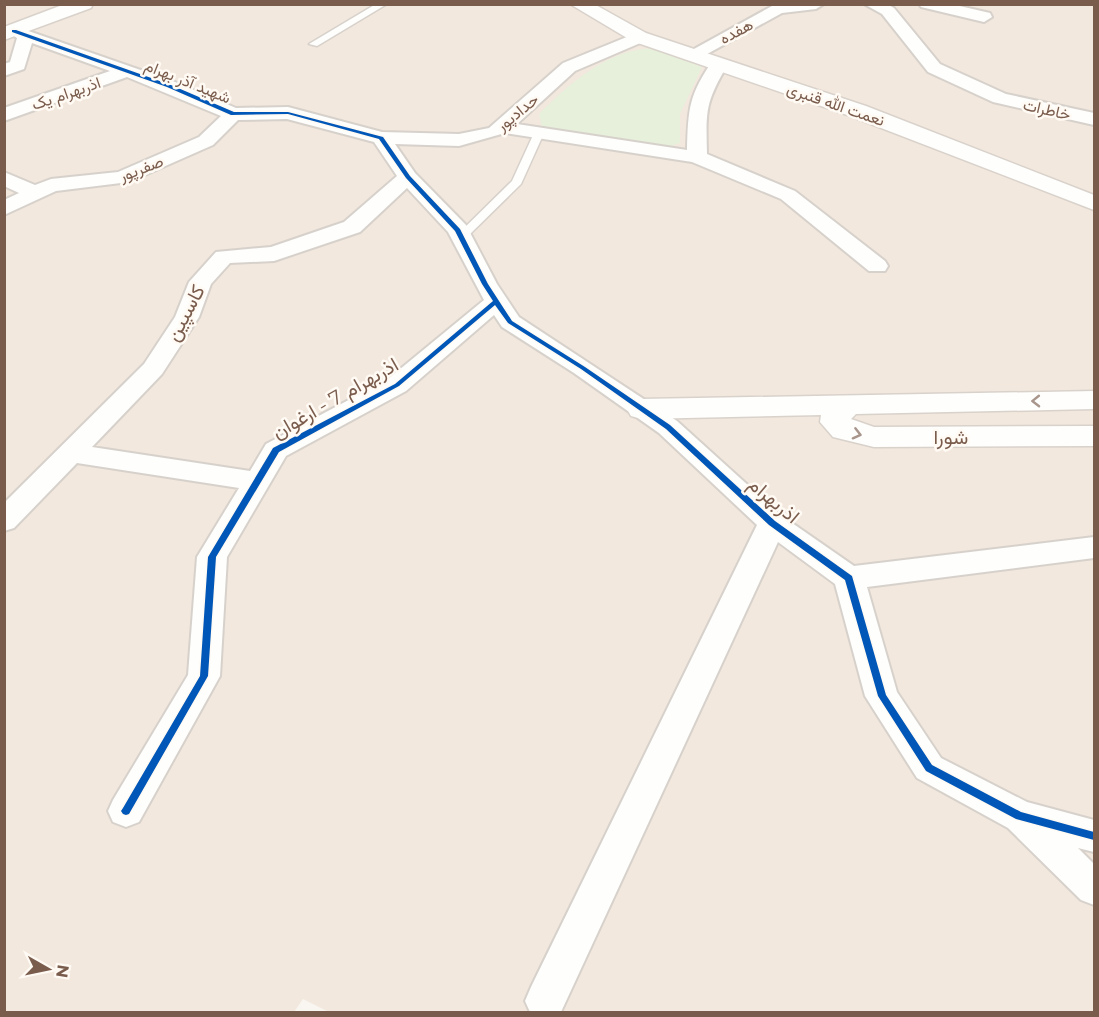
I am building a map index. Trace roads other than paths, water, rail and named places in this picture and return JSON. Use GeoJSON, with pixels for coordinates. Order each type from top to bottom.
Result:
{"type":"FeatureCollection","features":[{"type":"Feature","properties":{"kind":"street"},"geometry":{"type":"LineString","coordinates":[[4,70],[18,65],[15,34],[84,4]]}},
{"type":"Feature","properties":{"kind":"street","name":"نعمت الله قنبری"},"geometry":{"type":"LineString","coordinates":[[579,4],[639,37],[858,111],[1095,204]]}},
{"type":"Feature","properties":{"kind":"street","name":"هفده"},"geometry":{"type":"LineString","coordinates":[[692,55],[778,9],[816,4]]}},
{"type":"Feature","properties":{"kind":"street"},"geometry":{"type":"LineString","coordinates":[[927,4],[984,17]]}},
{"type":"Feature","properties":{"kind":"street","name":"خاطرات"},"geometry":{"type":"LineString","coordinates":[[886,7],[934,68],[1000,98],[1095,119]]}},
{"type":"Feature","properties":{"kind":"street","name":"شهید آذر بهرام"},"geometry":{"type":"LineString","coordinates":[[15,34],[169,86],[233,114],[288,113],[381,138]]}},
{"type":"Feature","properties":{"kind":"street","name":"حدادپور"},"geometry":{"type":"LineString","coordinates":[[381,138],[459,140],[495,132],[569,67],[639,37]]}},
{"type":"Feature","properties":{"kind":"street"},"geometry":{"type":"LineString","coordinates":[[697,157],[697,112],[701,94],[719,64]]}},
{"type":"Feature","properties":{"kind":"street","name":"اذربهرام یک"},"geometry":{"type":"LineString","coordinates":[[4,115],[127,71]]}},
{"type":"Feature","properties":{"kind":"street","name":"صفرپور"},"geometry":{"type":"LineString","coordinates":[[4,209],[51,185],[122,178],[206,141],[233,114]]}},
{"type":"Feature","properties":{"kind":"street"},"geometry":{"type":"LineString","coordinates":[[501,127],[697,157],[788,195],[877,266]]}},
{"type":"Feature","properties":{"kind":"street"},"geometry":{"type":"LineString","coordinates":[[381,138],[408,177]]}},
{"type":"Feature","properties":{"kind":"street","name":"اذربهرام"},"geometry":{"type":"LineString","coordinates":[[408,177],[458,230],[496,301],[510,322],[668,427],[772,523],[849,578]]}},
{"type":"Feature","properties":{"kind":"street","name":"کاسپین"},"geometry":{"type":"LineString","coordinates":[[4,521],[153,369],[187,317],[200,282],[224,257],[274,254],[352,227],[408,177]]}},
{"type":"Feature","properties":{"kind":"street"},"geometry":{"type":"LineString","coordinates":[[4,178],[36,193]]}},
{"type":"Feature","properties":{"kind":"street","name":"اذربهرام 7 - ارغوان"},"geometry":{"type":"LineString","coordinates":[[126,811],[204,676],[212,557],[276,450],[397,385],[496,301]]}},
{"type":"Feature","properties":{"kind":"street","name":"شورا"},"geometry":{"type":"LineString","coordinates":[[642,409],[1095,400]]}},
{"type":"Feature","properties":{"kind":"street","name":"شورا"},"geometry":{"type":"LineString","coordinates":[[849,405],[836,415],[835,422],[844,430],[874,437],[1095,436]]}},
{"type":"Feature","properties":{"kind":"street"},"geometry":{"type":"LineString","coordinates":[[72,453],[257,481]]}},
{"type":"Feature","properties":{"kind":"street"},"geometry":{"type":"LineString","coordinates":[[545,1001],[772,523]]}},
{"type":"Feature","properties":{"kind":"street"},"geometry":{"type":"LineString","coordinates":[[1095,547],[849,578],[882,696],[929,768],[1019,816],[1095,836]]}},
{"type":"Feature","properties":{"kind":"street"},"geometry":{"type":"LineString","coordinates":[[1019,816],[1095,888]]}},
{"type":"Feature","properties":{"kind":"lane"},"geometry":{"type":"LineString","coordinates":[[314,44],[383,4]]}},
{"type":"Feature","properties":{"kind":"lane"},"geometry":{"type":"LineString","coordinates":[[461,237],[517,182],[539,133]]}}]}
